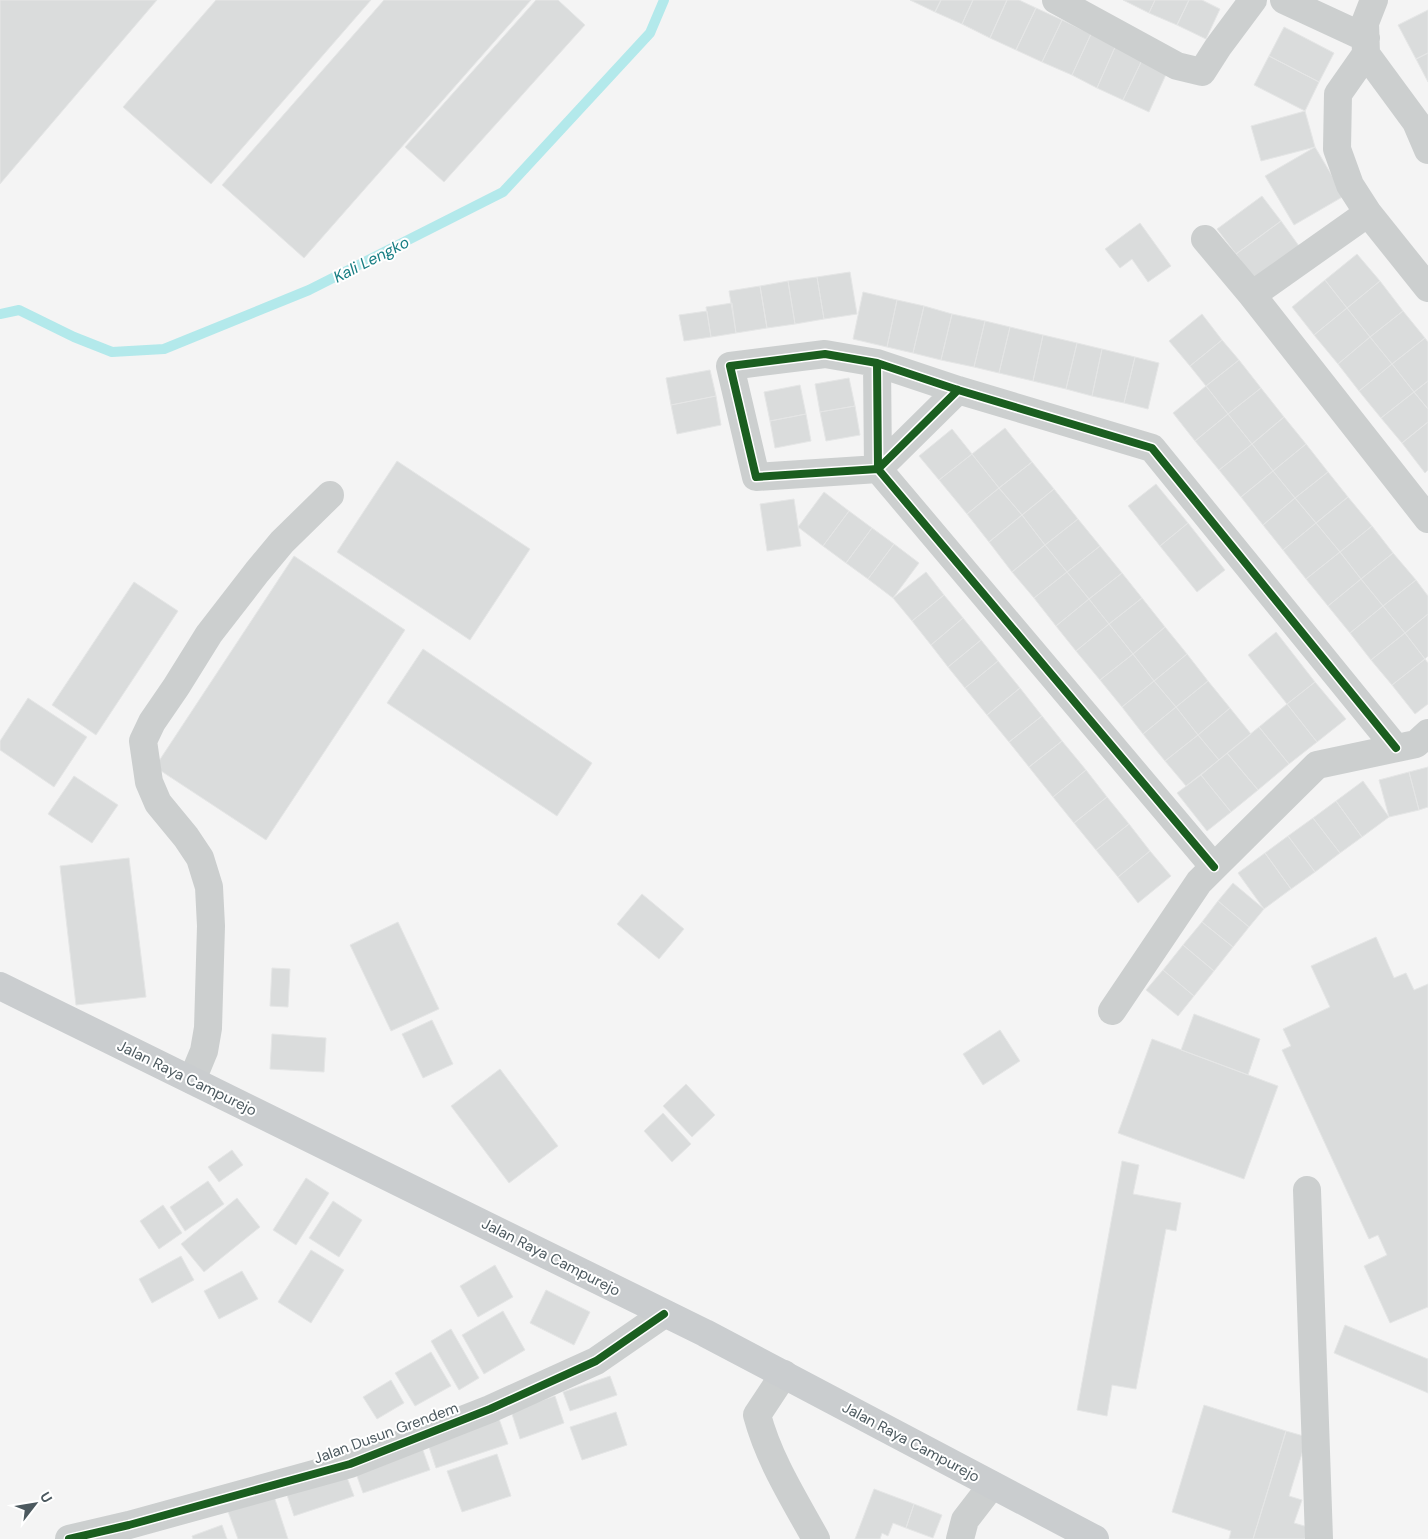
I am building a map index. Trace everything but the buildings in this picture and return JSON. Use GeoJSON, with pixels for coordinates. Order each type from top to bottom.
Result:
{"type":"FeatureCollection","features":[{"type":"Feature","properties":{"kind":"main road","name":"Jalan Raya Campurejo"},"geometry":{"type":"LineString","coordinates":[[0,986],[705,1333],[1095,1539]]}},
{"type":"Feature","properties":{"kind":"street"},"geometry":{"type":"LineString","coordinates":[[1056,0],[1177,66],[1202,72],[1253,0]]}},
{"type":"Feature","properties":{"kind":"street"},"geometry":{"type":"LineString","coordinates":[[1284,0],[1366,46],[1416,122],[1428,150]]}},
{"type":"Feature","properties":{"kind":"street"},"geometry":{"type":"LineString","coordinates":[[1374,0],[1365,23],[1366,46],[1338,94],[1337,149],[1350,185],[1368,213],[1428,288]]}},
{"type":"Feature","properties":{"kind":"street"},"geometry":{"type":"LineString","coordinates":[[1252,295],[1368,213]]}},
{"type":"Feature","properties":{"kind":"street"},"geometry":{"type":"LineString","coordinates":[[1205,239],[1252,295],[1428,519]]}},
{"type":"Feature","properties":{"kind":"street"},"geometry":{"type":"LineString","coordinates":[[958,390],[878,469],[756,477],[730,366],[825,354],[877,363],[958,390],[1152,448],[1396,748]]}},
{"type":"Feature","properties":{"kind":"street"},"geometry":{"type":"LineString","coordinates":[[877,363],[878,469],[1214,867]]}},
{"type":"Feature","properties":{"kind":"street"},"geometry":{"type":"LineString","coordinates":[[192,1080],[204,1051],[208,1028],[211,926],[208,887],[200,858],[186,836],[158,803],[149,782],[143,741],[152,722],[176,688],[209,634],[282,542],[330,495]]}},
{"type":"Feature","properties":{"kind":"street"},"geometry":{"type":"LineString","coordinates":[[1112,1011],[1199,882],[1317,764],[1416,744],[1428,733]]}},
{"type":"Feature","properties":{"kind":"street"},"geometry":{"type":"LineString","coordinates":[[1307,1190],[1319,1539]]}},
{"type":"Feature","properties":{"kind":"street","name":"Jalan Dusun Grendem"},"geometry":{"type":"LineString","coordinates":[[69,1539],[129,1525],[350,1464],[490,1409],[596,1361],[664,1314]]}},
{"type":"Feature","properties":{"kind":"street"},"geometry":{"type":"LineString","coordinates":[[784,1374],[757,1416],[777,1468],[816,1539]]}},
{"type":"Feature","properties":{"kind":"street"},"geometry":{"type":"LineString","coordinates":[[960,1539],[965,1520],[992,1485]]}},
{"type":"Feature","properties":{"kind":"waterway","name":"Kali Lengko"},"geometry":{"type":"LineString","coordinates":[[0,314],[19,310],[74,337],[112,352],[164,349],[309,290],[503,192],[650,33],[664,0]]}},
{"type":"Feature","properties":{"kind":"cycle path"},"geometry":{"type":"LineString","coordinates":[[958,390],[878,469],[756,477],[730,366],[825,354],[877,363],[958,390],[1152,448],[1396,748]]}},
{"type":"Feature","properties":{"kind":"cycle path"},"geometry":{"type":"LineString","coordinates":[[877,363],[878,469],[1214,867]]}},
{"type":"Feature","properties":{"kind":"cycle path"},"geometry":{"type":"LineString","coordinates":[[69,1539],[129,1525],[350,1464],[490,1409],[596,1361],[664,1314]]}}]}
